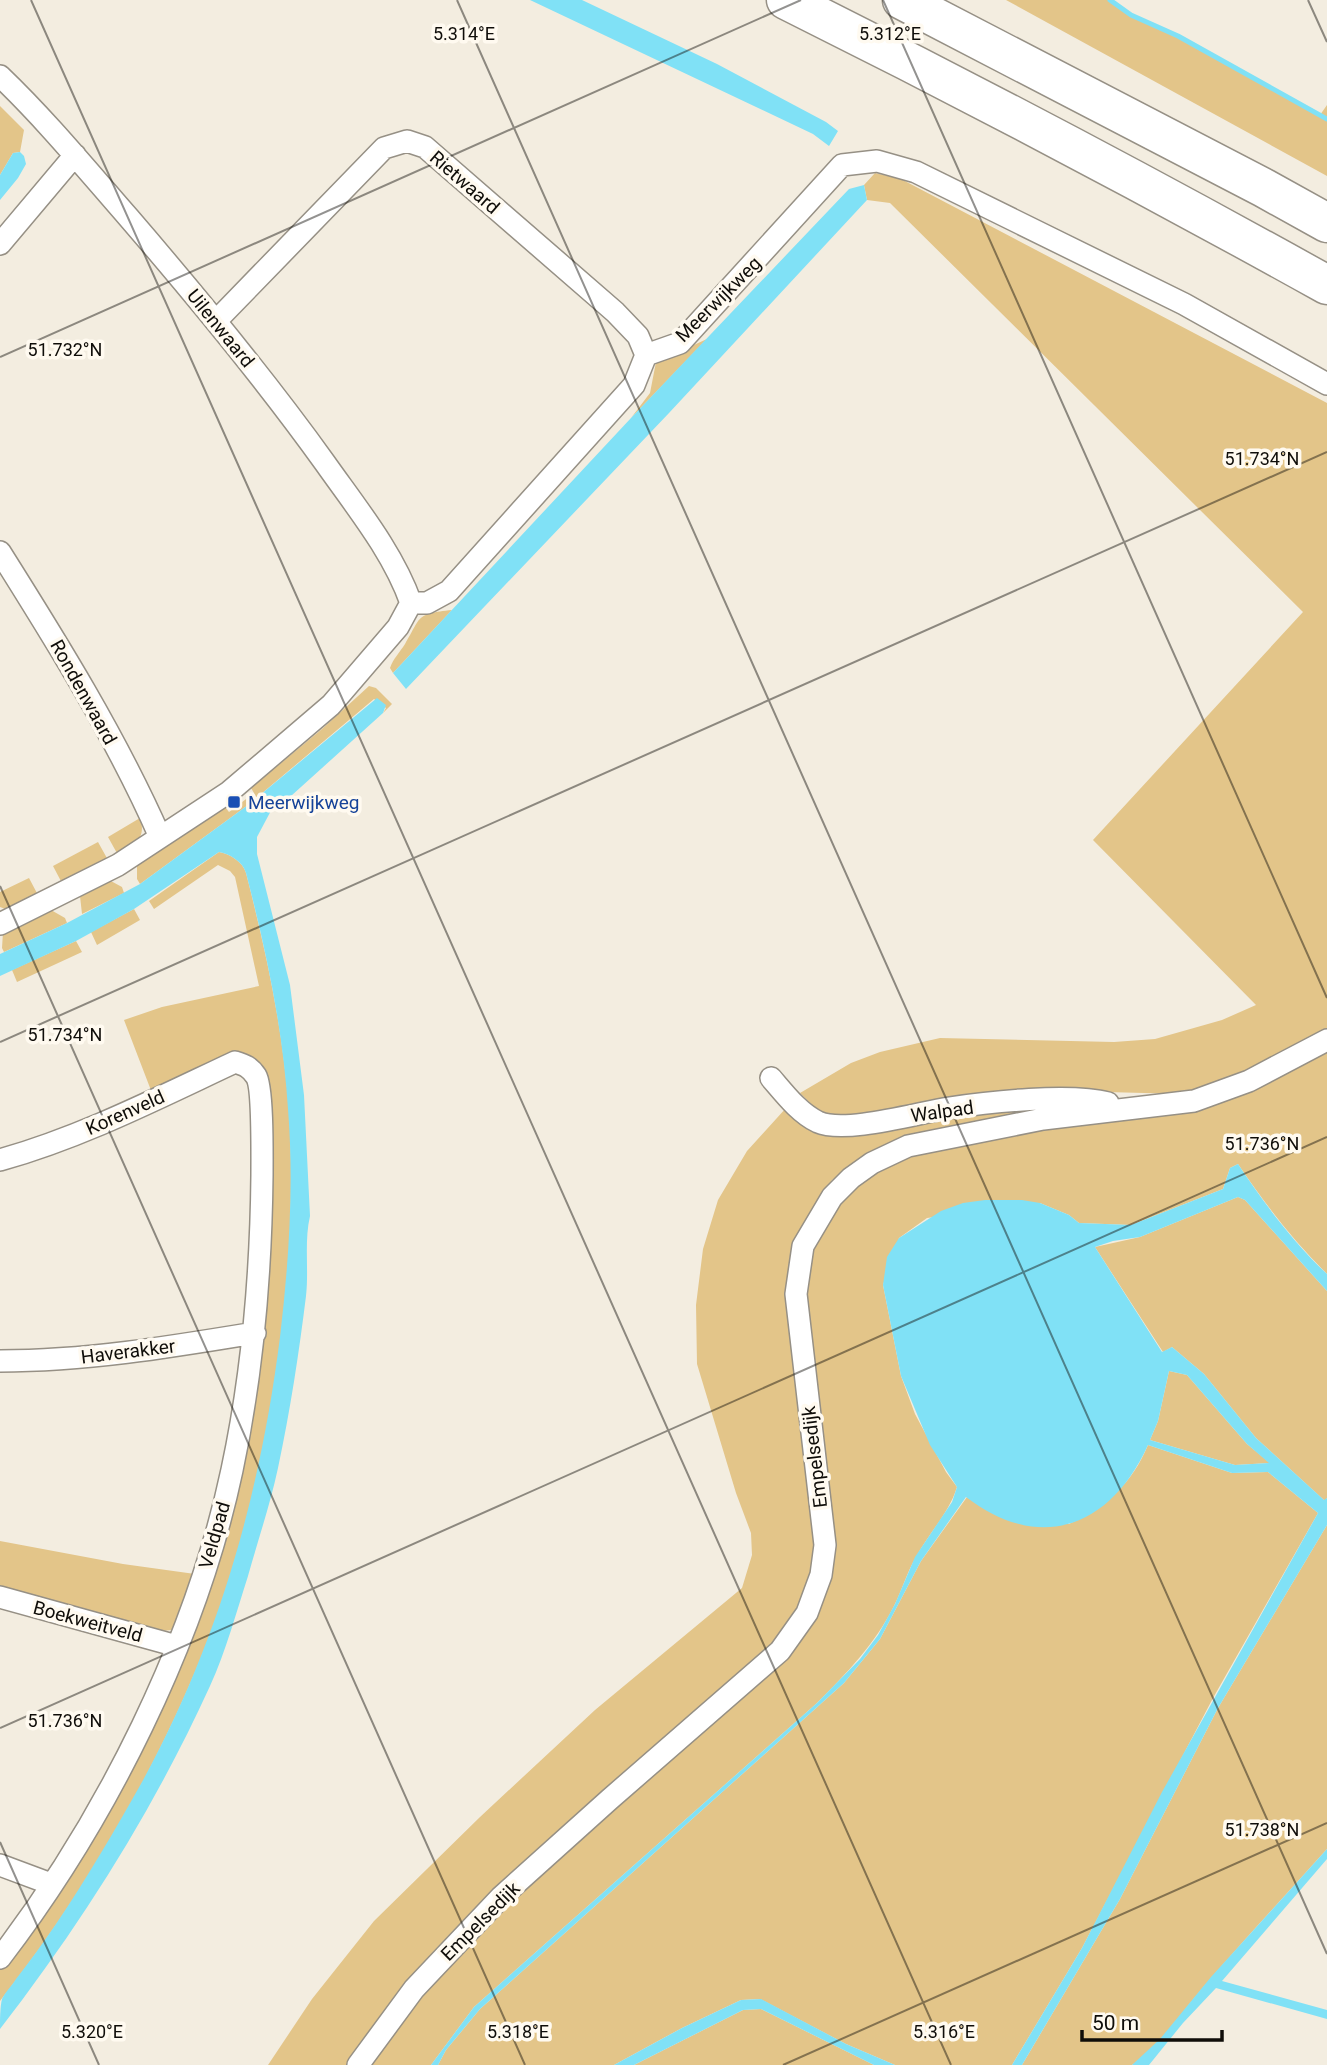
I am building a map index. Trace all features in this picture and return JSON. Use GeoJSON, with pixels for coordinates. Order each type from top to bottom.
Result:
{"type":"FeatureCollection","features":[{"type":"Feature","properties":{"kind":"highway"},"geometry":{"type":"LineString","coordinates":[[786,0],[926,70],[1327,285]]}},
{"type":"Feature","properties":{"kind":"highway"},"geometry":{"type":"LineString","coordinates":[[902,0],[1327,223]]}},
{"type":"Feature","properties":{"kind":"street","name":"Uilenwaard"},"geometry":{"type":"LineString","coordinates":[[0,76],[75,155],[217,320],[308,439],[370,528],[403,579],[411,603]]}},
{"type":"Feature","properties":{"kind":"street","name":"Rietwaard"},"geometry":{"type":"LineString","coordinates":[[217,320],[384,148],[407,141],[425,147],[615,312],[638,336],[646,355]]}},
{"type":"Feature","properties":{"kind":"street"},"geometry":{"type":"LineString","coordinates":[[0,244],[75,155]]}},
{"type":"Feature","properties":{"kind":"street","name":"Meerwijkweg"},"geometry":{"type":"LineString","coordinates":[[646,355],[680,342],[842,165],[877,161],[916,172],[1184,304],[1327,384]]}},
{"type":"Feature","properties":{"kind":"street"},"geometry":{"type":"LineString","coordinates":[[0,924],[118,865],[229,792],[331,705],[398,627],[411,603],[427,603],[449,591],[634,386],[646,355]]}},
{"type":"Feature","properties":{"kind":"street","name":"Rondenwaard"},"geometry":{"type":"LineString","coordinates":[[0,552],[73,667],[142,797],[160,837]]}},
{"type":"Feature","properties":{"kind":"street","name":"Empelsedijk"},"geometry":{"type":"LineString","coordinates":[[358,2065],[414,1989],[501,1897],[610,1798],[780,1651],[807,1613],[821,1574],[825,1545],[796,1294],[803,1246],[832,1197],[861,1170],[908,1146],[1043,1119],[1194,1101],[1249,1081],[1327,1040]]}},
{"type":"Feature","properties":{"kind":"street","name":"Korenveld"},"geometry":{"type":"LineString","coordinates":[[0,1160],[35,1150],[133,1111],[235,1062],[248,1066]]}},
{"type":"Feature","properties":{"kind":"street","name":"Veldpad"},"geometry":{"type":"LineString","coordinates":[[0,1958],[98,1809],[146,1719],[198,1589],[232,1471],[255,1332],[261,1255],[262,1160],[258,1079],[248,1066]]}},
{"type":"Feature","properties":{"kind":"street","name":"Walpad"},"geometry":{"type":"LineString","coordinates":[[771,1078],[797,1107],[808,1115],[818,1122],[839,1127],[949,1108],[1011,1102],[1102,1101],[1131,1109]]}},
{"type":"Feature","properties":{"kind":"street","name":"Haverakker"},"geometry":{"type":"LineString","coordinates":[[0,1360],[37,1361],[154,1350],[255,1332]]}},
{"type":"Feature","properties":{"kind":"street","name":"Boekweitveld"},"geometry":{"type":"LineString","coordinates":[[0,1597],[177,1646]]}},
{"type":"Feature","properties":{"kind":"street"},"geometry":{"type":"LineString","coordinates":[[0,1865],[51,1884]]}},
{"type":"Feature","properties":{"kind":"shaded area"},"geometry":{"type":"Polygon","coordinates":[[[1006,0],[1110,0],[1131,15],[1178,36],[1320,115],[1327,105],[1327,176],[1006,0]]]}},
{"type":"Feature","properties":{"kind":"shaded area"},"geometry":{"type":"Polygon","coordinates":[[[0,106],[24,130],[20,152],[13,153],[0,175],[0,106]]]}},
{"type":"Feature","properties":{"kind":"shaded area"},"geometry":{"type":"Polygon","coordinates":[[[875,173],[901,179],[1327,403],[1327,1032],[1233,1080],[1183,1094],[1067,1091],[825,1118],[800,1093],[851,1063],[880,1052],[940,1038],[1114,1042],[1155,1039],[1222,1020],[1256,1005],[1093,840],[1303,612],[890,203],[867,200],[864,185],[875,173]]]}},
{"type":"Feature","properties":{"kind":"shaded area"},"geometry":{"type":"Polygon","coordinates":[[[707,339],[631,418],[650,393],[656,362],[707,339]]]}},
{"type":"Feature","properties":{"kind":"shaded area"},"geometry":{"type":"Polygon","coordinates":[[[452,610],[393,673],[391,665],[421,618],[431,613],[452,610]]]}},
{"type":"Feature","properties":{"kind":"shaded area"},"geometry":{"type":"Polygon","coordinates":[[[369,686],[376,688],[392,704],[383,713],[386,708],[374,699],[248,805],[140,884],[137,879],[137,864],[225,807],[229,812],[254,793],[251,788],[369,686]]]}},
{"type":"Feature","properties":{"kind":"shaded area"},"geometry":{"type":"Polygon","coordinates":[[[140,818],[142,831],[138,840],[118,855],[108,837],[140,818]]]}},
{"type":"Feature","properties":{"kind":"shaded area"},"geometry":{"type":"Polygon","coordinates":[[[98,842],[108,860],[63,885],[53,866],[98,842]]]}},
{"type":"Feature","properties":{"kind":"shaded area"},"geometry":{"type":"Polygon","coordinates":[[[219,852],[235,859],[246,873],[273,990],[289,1110],[290,1233],[286,1297],[268,1426],[239,1550],[220,1608],[177,1712],[153,1763],[97,1862],[34,1956],[0,2001],[0,1967],[146,1730],[251,1400],[260,1065],[152,1093],[124,1020],[162,1007],[259,986],[235,877],[230,871],[218,865],[154,909],[149,901],[219,852]]]}},
{"type":"Feature","properties":{"kind":"shaded area"},"geometry":{"type":"Polygon","coordinates":[[[29,878],[39,897],[8,910],[0,907],[0,892],[29,878]]]}},
{"type":"Feature","properties":{"kind":"shaded area"},"geometry":{"type":"Polygon","coordinates":[[[109,880],[122,887],[124,893],[82,914],[80,896],[109,880]]]}},
{"type":"Feature","properties":{"kind":"shaded area"},"geometry":{"type":"Polygon","coordinates":[[[134,909],[140,920],[97,945],[91,932],[134,909]]]}},
{"type":"Feature","properties":{"kind":"shaded area"},"geometry":{"type":"Polygon","coordinates":[[[51,910],[65,918],[67,923],[4,952],[3,932],[51,910]]]}},
{"type":"Feature","properties":{"kind":"shaded area"},"geometry":{"type":"Polygon","coordinates":[[[76,941],[82,952],[17,982],[12,970],[76,941]]]}},
{"type":"Feature","properties":{"kind":"shaded area"},"geometry":{"type":"Polygon","coordinates":[[[1327,1050],[1327,1274],[1280,1221],[1238,1164],[1230,1168],[1223,1189],[1131,1225],[1079,1223],[1069,1215],[1040,1203],[927,1218],[899,1238],[883,1285],[901,1376],[915,1414],[957,1487],[949,1506],[921,1548],[878,1633],[850,1669],[817,1703],[474,2007],[431,2065],[365,2065],[440,1968],[646,1773],[820,1597],[802,1313],[811,1247],[851,1185],[902,1157],[986,1135],[1144,1116],[1327,1050]]]}},
{"type":"Feature","properties":{"kind":"shaded area"},"geometry":{"type":"Polygon","coordinates":[[[1071,1107],[872,1152],[832,1180],[796,1248],[816,1544],[811,1593],[782,1632],[752,1665],[460,1928],[416,1971],[348,2065],[268,2065],[312,1999],[374,1921],[595,1710],[742,1588],[752,1555],[751,1533],[736,1493],[697,1364],[696,1305],[703,1249],[718,1200],[747,1151],[786,1108],[819,1135],[846,1137],[883,1132],[959,1114],[1071,1107]]]}},
{"type":"Feature","properties":{"kind":"shaded area"},"geometry":{"type":"Polygon","coordinates":[[[1238,1197],[1245,1200],[1327,1291],[1325,1501],[1256,1438],[1204,1374],[1172,1347],[1163,1352],[1095,1247],[1140,1237],[1238,1197]]]}},
{"type":"Feature","properties":{"kind":"shaded area"},"geometry":{"type":"Polygon","coordinates":[[[1169,1371],[1187,1375],[1247,1444],[1270,1463],[1235,1465],[1150,1440],[1158,1421],[1169,1371]]]}},
{"type":"Feature","properties":{"kind":"shaded area"},"geometry":{"type":"Polygon","coordinates":[[[1148,1445],[1232,1473],[1268,1472],[1318,1513],[1213,1698],[1082,1948],[1012,2065],[895,2065],[846,2044],[760,1999],[741,2000],[614,2065],[438,2065],[446,2050],[480,2009],[844,1683],[880,1639],[921,1561],[967,1497],[1069,1524],[1095,1510],[1126,1482],[1148,1445]]]}},
{"type":"Feature","properties":{"kind":"shaded area"},"geometry":{"type":"Polygon","coordinates":[[[1327,1525],[1327,1849],[1142,2058],[1132,2065],[1022,2065],[1120,1899],[1218,1708],[1327,1525]]]}},
{"type":"Feature","properties":{"kind":"shaded area"},"geometry":{"type":"Polygon","coordinates":[[[0,1541],[123,1564],[195,1574],[178,1624],[171,1630],[162,1631],[0,1588],[0,1541]]]}},
{"type":"Feature","properties":{"kind":"shaded area"},"geometry":{"type":"Polygon","coordinates":[[[761,2009],[874,2065],[634,2065],[743,2010],[761,2009]]]}},
{"type":"Feature","properties":{"kind":"water"},"geometry":{"type":"Polygon","coordinates":[[[530,0],[582,0],[717,64],[838,131],[829,146],[813,134],[530,0]]]}},
{"type":"Feature","properties":{"kind":"water"},"geometry":{"type":"Polygon","coordinates":[[[20,152],[26,164],[0,200],[0,175],[13,153],[20,152]]]}},
{"type":"Feature","properties":{"kind":"water"},"geometry":{"type":"Polygon","coordinates":[[[864,185],[867,200],[406,689],[393,673],[849,189],[864,185]]]}},
{"type":"Feature","properties":{"kind":"water"},"geometry":{"type":"Polygon","coordinates":[[[377,698],[386,705],[383,713],[291,796],[274,805],[257,837],[257,854],[290,985],[304,1095],[310,1216],[306,1296],[297,1361],[268,1509],[226,1646],[210,1686],[165,1777],[88,1906],[0,2029],[3,1996],[67,1907],[142,1782],[169,1729],[214,1621],[248,1510],[271,1396],[286,1280],[291,1166],[286,1079],[273,990],[246,873],[235,859],[219,852],[134,909],[76,941],[0,976],[0,954],[67,923],[140,884],[248,805],[377,698]]]}},
{"type":"Feature","properties":{"kind":"water"},"geometry":{"type":"Polygon","coordinates":[[[1238,1164],[1279,1221],[1327,1274],[1327,1291],[1245,1200],[1238,1197],[1140,1237],[1095,1247],[1162,1352],[1172,1347],[1204,1374],[1256,1438],[1324,1500],[1327,1498],[1327,1525],[1218,1708],[1120,1899],[1022,2065],[1012,2065],[1082,1948],[1162,1792],[1318,1513],[1268,1472],[1232,1473],[1148,1445],[1133,1473],[1114,1496],[1094,1513],[1071,1523],[1046,1527],[1020,1524],[994,1514],[966,1497],[921,1561],[880,1639],[844,1683],[480,2009],[446,2050],[438,2065],[431,2065],[474,2007],[817,1703],[860,1659],[878,1635],[915,1557],[952,1502],[957,1487],[930,1445],[901,1376],[883,1285],[887,1257],[899,1238],[941,1211],[963,1203],[985,1200],[1040,1203],[1069,1215],[1079,1223],[1131,1225],[1223,1189],[1230,1168],[1238,1164]],[[1169,1371],[1158,1421],[1150,1440],[1235,1465],[1269,1463],[1247,1444],[1187,1375],[1169,1371]]]}},
{"type":"Feature","properties":{"kind":"water"},"geometry":{"type":"Polygon","coordinates":[[[1327,1849],[1327,1859],[1222,1981],[1327,2010],[1327,2019],[1216,1988],[1149,2065],[1132,2065],[1160,2039],[1211,1977],[1327,1849]]]}},
{"type":"Feature","properties":{"kind":"water"},"geometry":{"type":"Polygon","coordinates":[[[761,1999],[846,2044],[895,2065],[874,2065],[761,2009],[743,2010],[634,2065],[614,2065],[741,2000],[761,1999]]]}},
{"type":"Feature","properties":{"kind":"waterway"},"geometry":{"type":"LineString","coordinates":[[1110,0],[1131,15],[1178,36],[1327,119]]}},
{"type":"Feature","properties":{"kind":"place","name":"Meerwijkweg"},"geometry":{"type":"Point","coordinates":[234,802]}}]}
